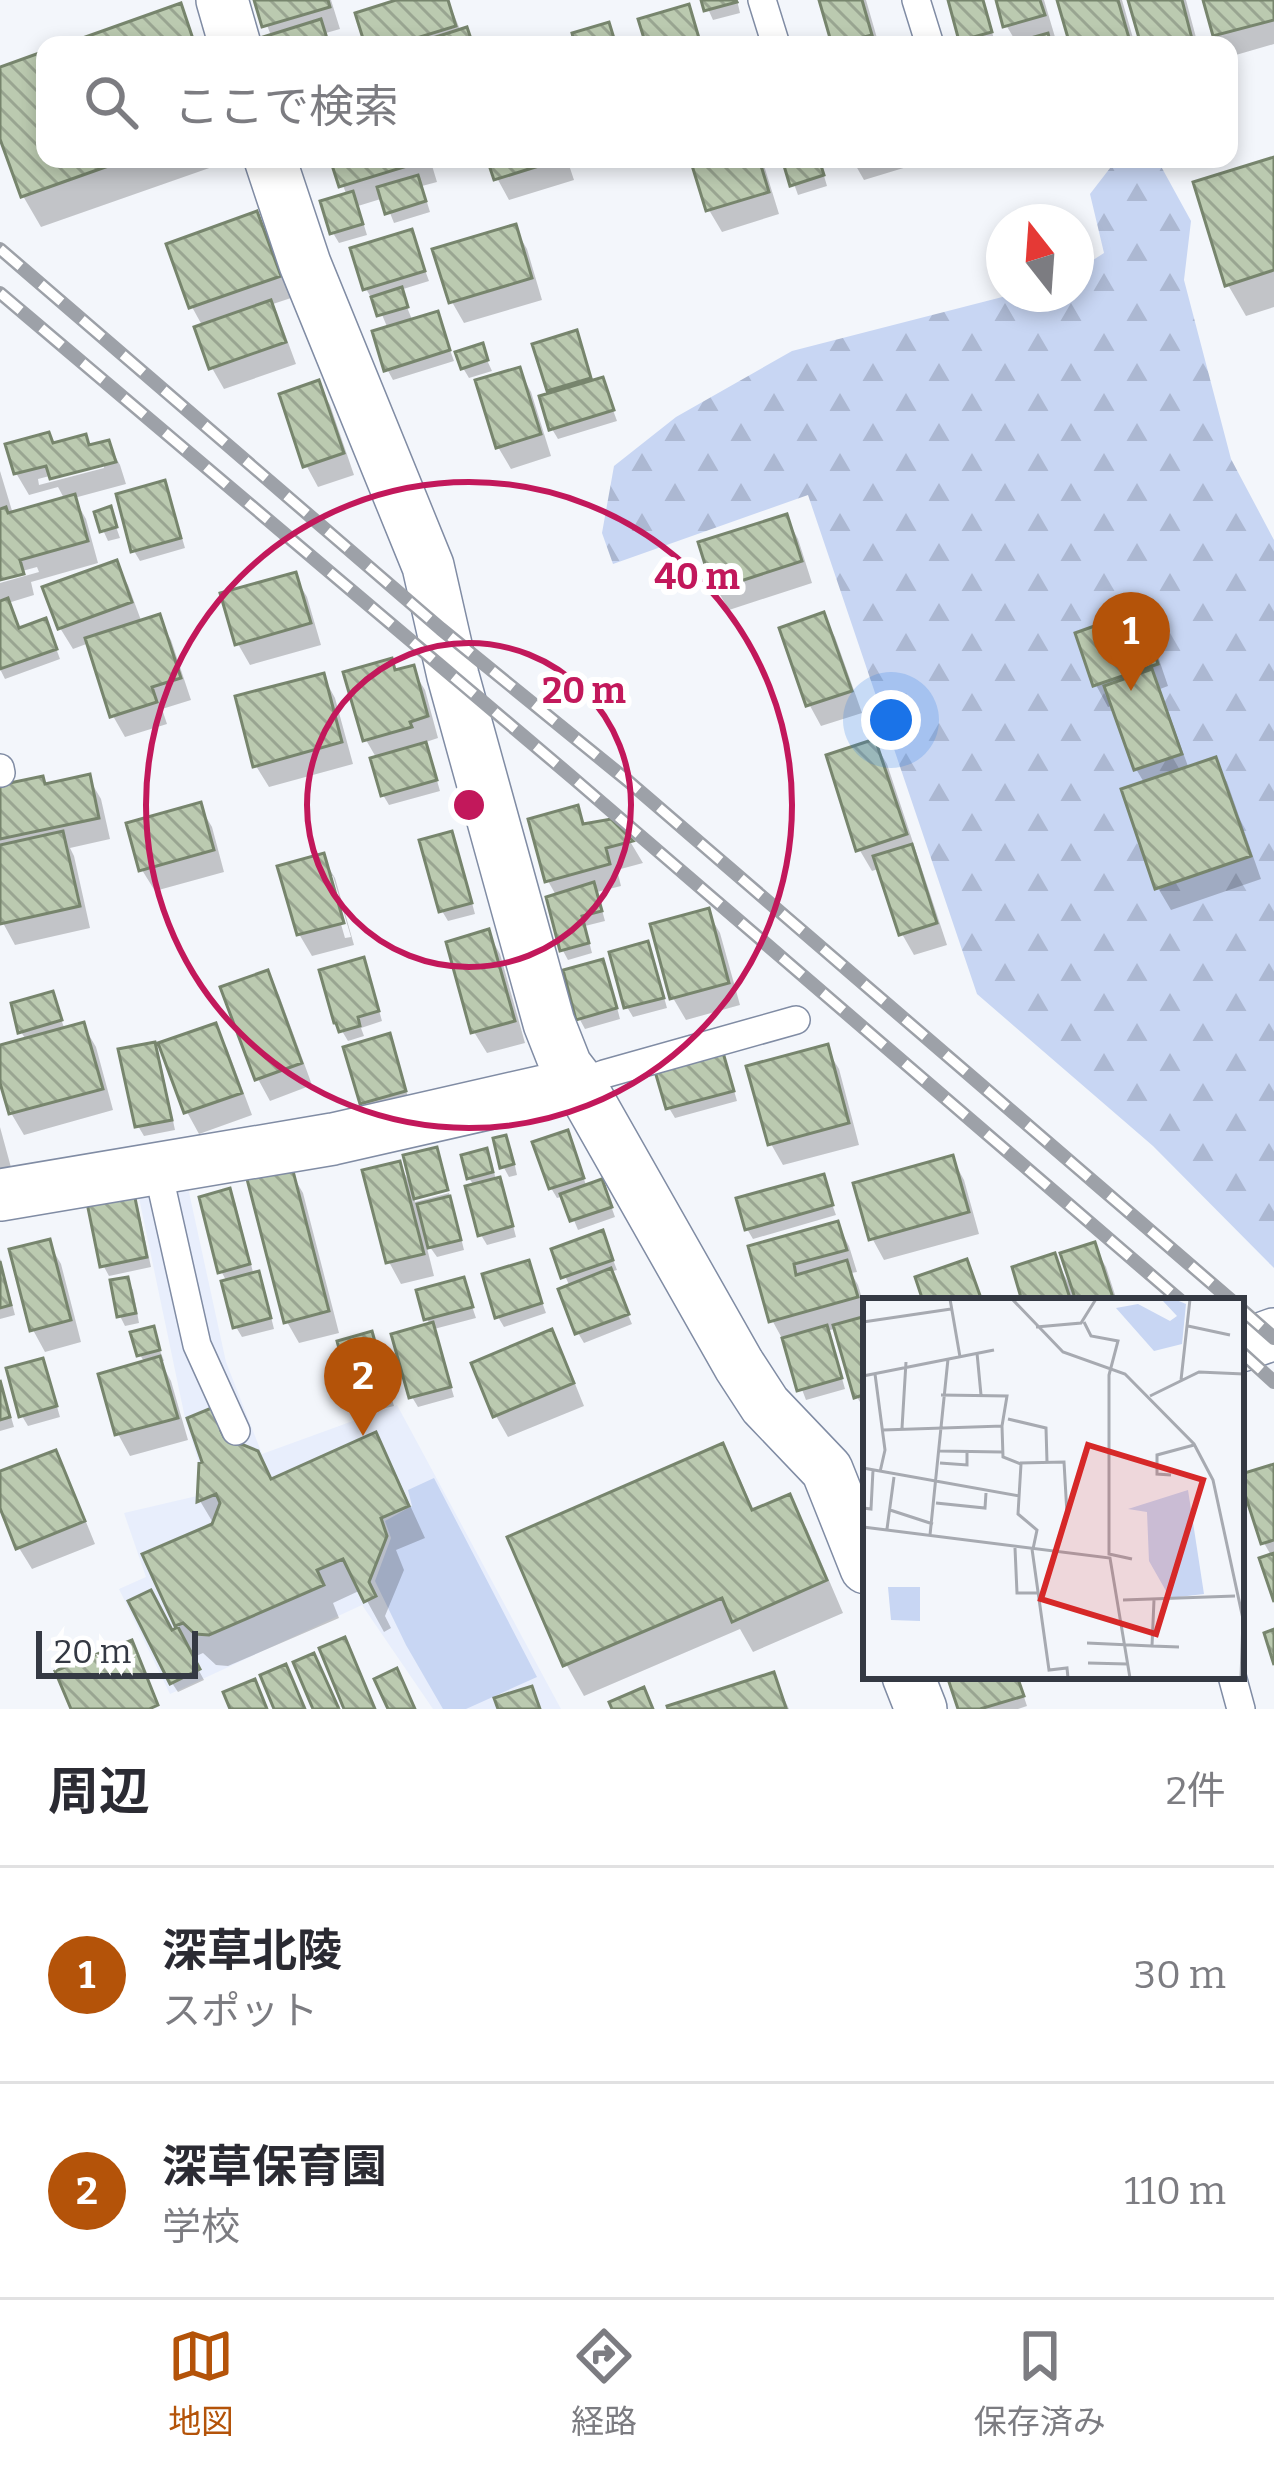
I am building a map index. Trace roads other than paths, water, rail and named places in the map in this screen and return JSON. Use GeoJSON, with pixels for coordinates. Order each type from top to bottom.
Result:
{"type":"FeatureCollection","features":[{"type":"Feature","properties":{"kind":"street"},"geometry":{"type":"LineString","coordinates":[[222,0],[232,36]]}},
{"type":"Feature","properties":{"kind":"street"},"geometry":{"type":"LineString","coordinates":[[273,168],[305,264],[428,566],[453,676],[549,1023],[566,1066],[765,1405],[847,1464],[863,1552]]}},
{"type":"Feature","properties":{"kind":"street"},"geometry":{"type":"LineString","coordinates":[[0,1195],[333,1139],[580,1083]]}},
{"type":"Feature","properties":{"kind":"street"},"geometry":{"type":"LineString","coordinates":[[1244,1345],[1274,1334]]}},
{"type":"Feature","properties":{"kind":"street"},"geometry":{"type":"LineString","coordinates":[[909,1679],[921,1709]]}},
{"type":"Feature","properties":{"kind":"lane"},"geometry":{"type":"LineString","coordinates":[[763,0],[773,36]]}},
{"type":"Feature","properties":{"kind":"lane"},"geometry":{"type":"LineString","coordinates":[[916,0],[927,36]]}},
{"type":"Feature","properties":{"kind":"lane"},"geometry":{"type":"LineString","coordinates":[[580,1083],[796,1020]]}},
{"type":"Feature","properties":{"kind":"lane"},"geometry":{"type":"LineString","coordinates":[[157,1167],[197,1345],[236,1431]]}},
{"type":"Feature","properties":{"kind":"lane"},"geometry":{"type":"LineString","coordinates":[[1233,1679],[1240,1709]]}},
{"type":"Feature","properties":{"kind":"railway"},"geometry":{"type":"LineString","coordinates":[[0,249],[1229,1298]]}},
{"type":"Feature","properties":{"kind":"railway"},"geometry":{"type":"LineString","coordinates":[[0,293],[1178,1298]]}},
{"type":"Feature","properties":{"kind":"railway"},"geometry":{"type":"LineString","coordinates":[[1244,1312],[1274,1338]]}},
{"type":"Feature","properties":{"kind":"railway"},"geometry":{"type":"LineString","coordinates":[[1244,1355],[1274,1382]]}},
{"type":"Feature","properties":{"kind":"place","name":"深草北陵"},"geometry":{"type":"Point","coordinates":[1131,691]}},
{"type":"Feature","properties":{"kind":"place","name":"深草保育園"},"geometry":{"type":"Point","coordinates":[363,1436]}}]}
